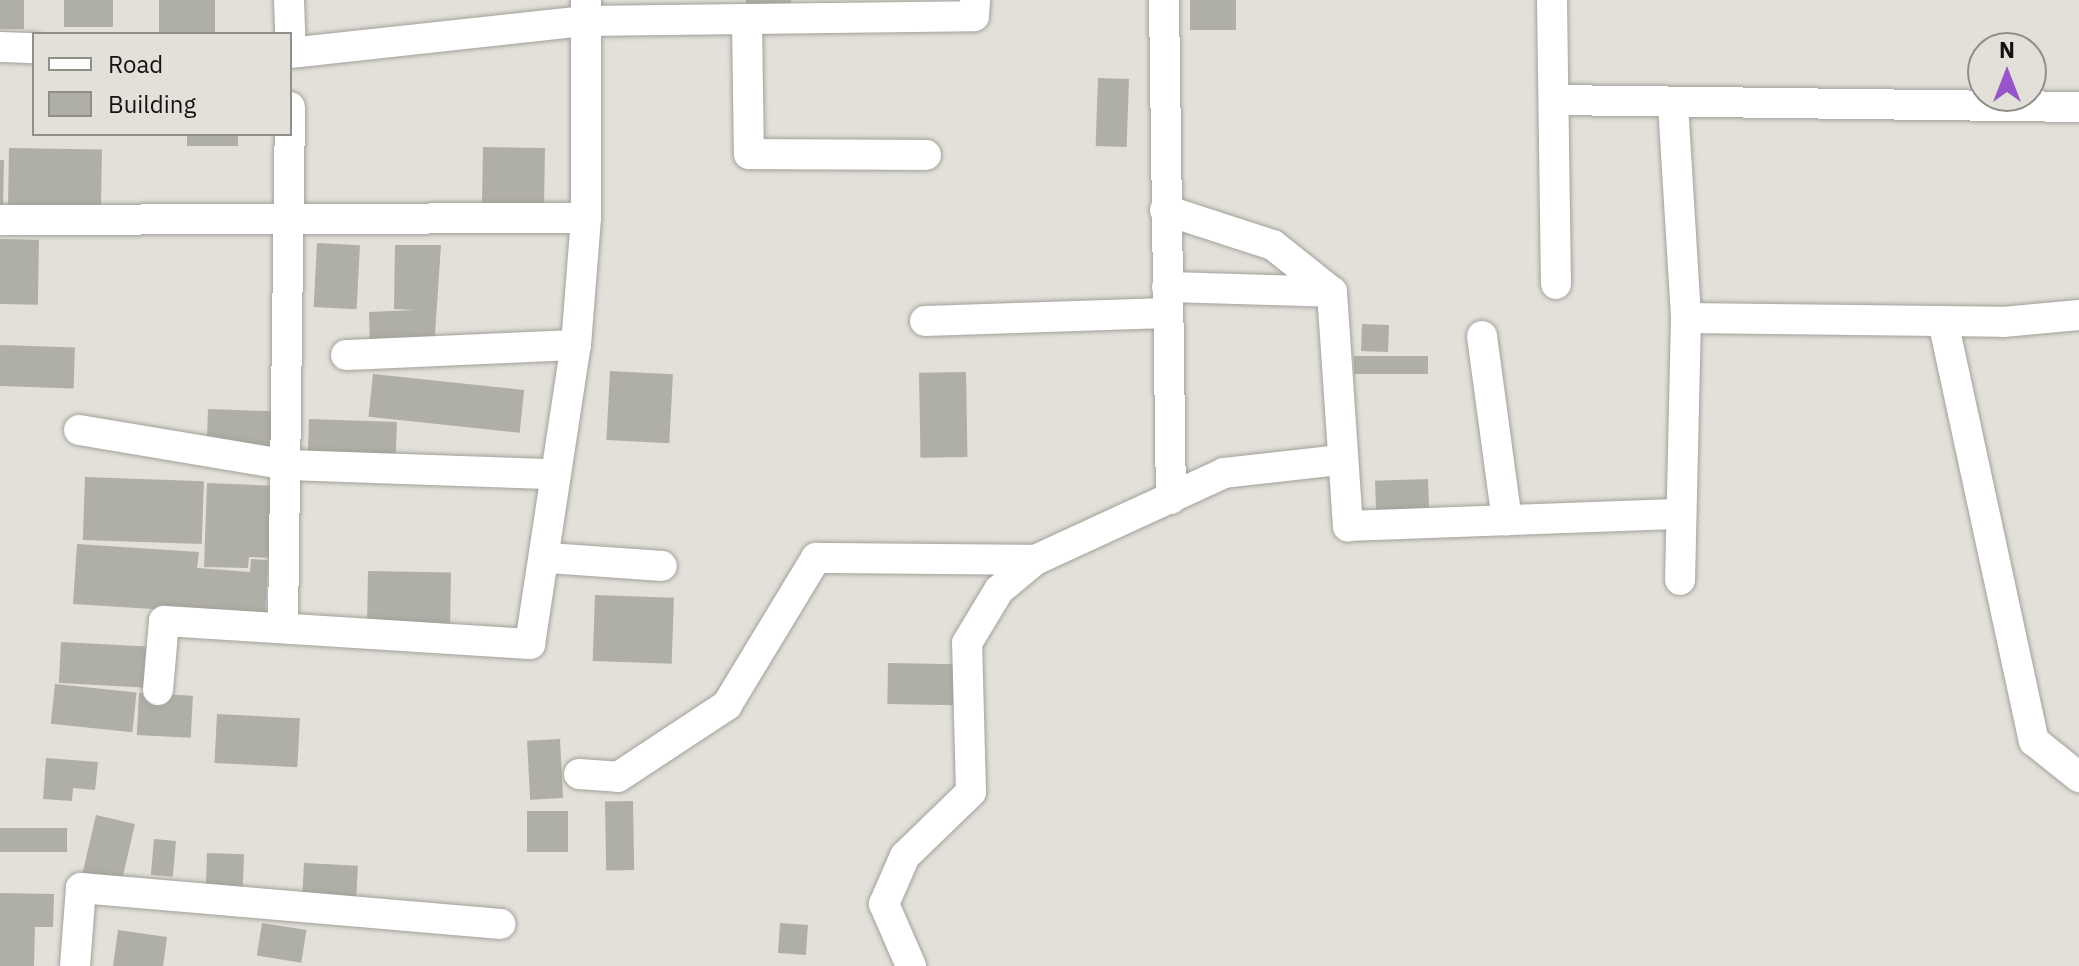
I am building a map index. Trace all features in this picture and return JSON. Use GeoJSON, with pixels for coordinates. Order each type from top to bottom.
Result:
{"type":"FeatureCollection","features":[{"type":"Feature","properties":{"kind":"street"},"geometry":{"type":"LineString","coordinates":[[289,0],[290,32]]}},
{"type":"Feature","properties":{"kind":"street"},"geometry":{"type":"LineString","coordinates":[[292,53],[584,10],[747,19],[974,16],[975,0]]}},
{"type":"Feature","properties":{"kind":"street"},"geometry":{"type":"LineString","coordinates":[[1164,0],[1171,499]]}},
{"type":"Feature","properties":{"kind":"street"},"geometry":{"type":"LineString","coordinates":[[1552,0],[1556,284]]}},
{"type":"Feature","properties":{"kind":"street"},"geometry":{"type":"LineString","coordinates":[[158,690],[164,621],[283,624],[530,644],[549,558],[553,474],[576,345],[586,218],[584,10]]}},
{"type":"Feature","properties":{"kind":"street"},"geometry":{"type":"LineString","coordinates":[[747,19],[749,154],[926,155]]}},
{"type":"Feature","properties":{"kind":"street"},"geometry":{"type":"LineString","coordinates":[[0,47],[32,48]]}},
{"type":"Feature","properties":{"kind":"street"},"geometry":{"type":"LineString","coordinates":[[1554,100],[1673,104],[2079,107]]}},
{"type":"Feature","properties":{"kind":"street"},"geometry":{"type":"LineString","coordinates":[[1673,104],[1686,318],[1680,580]]}},
{"type":"Feature","properties":{"kind":"street"},"geometry":{"type":"LineString","coordinates":[[283,624],[289,465],[290,136]]}},
{"type":"Feature","properties":{"kind":"street"},"geometry":{"type":"LineString","coordinates":[[1165,210],[1273,245],[1332,292],[1339,460],[1348,526],[1681,514]]}},
{"type":"Feature","properties":{"kind":"street"},"geometry":{"type":"LineString","coordinates":[[0,220],[291,224],[586,218]]}},
{"type":"Feature","properties":{"kind":"street"},"geometry":{"type":"LineString","coordinates":[[925,321],[1167,300],[1332,292]]}},
{"type":"Feature","properties":{"kind":"street"},"geometry":{"type":"LineString","coordinates":[[1686,318],[1943,321],[2079,315]]}},
{"type":"Feature","properties":{"kind":"street"},"geometry":{"type":"LineString","coordinates":[[1943,321],[2034,741],[2079,777]]}},
{"type":"Feature","properties":{"kind":"street"},"geometry":{"type":"LineString","coordinates":[[1482,336],[1507,520]]}},
{"type":"Feature","properties":{"kind":"street"},"geometry":{"type":"LineString","coordinates":[[346,355],[576,345]]}},
{"type":"Feature","properties":{"kind":"street"},"geometry":{"type":"LineString","coordinates":[[79,430],[289,465],[553,474]]}},
{"type":"Feature","properties":{"kind":"street"},"geometry":{"type":"LineString","coordinates":[[911,966],[884,904],[905,856],[971,792],[967,643],[999,590],[1035,560],[1224,473],[1339,460]]}},
{"type":"Feature","properties":{"kind":"street"},"geometry":{"type":"LineString","coordinates":[[549,558],[662,566]]}},
{"type":"Feature","properties":{"kind":"street"},"geometry":{"type":"LineString","coordinates":[[579,774],[618,777],[727,705],[816,558],[1035,560]]}},
{"type":"Feature","properties":{"kind":"street"},"geometry":{"type":"LineString","coordinates":[[75,966],[81,888],[500,924]]}},
{"type":"Feature","properties":{"kind":"building"},"geometry":{"type":"Polygon","coordinates":[[[0,0],[24,0],[24,29],[0,29],[0,0]]]}},
{"type":"Feature","properties":{"kind":"building"},"geometry":{"type":"Polygon","coordinates":[[[64,0],[113,0],[113,27],[64,27],[64,0]]]}},
{"type":"Feature","properties":{"kind":"building"},"geometry":{"type":"Polygon","coordinates":[[[159,0],[215,0],[215,32],[159,32],[159,0]]]}},
{"type":"Feature","properties":{"kind":"building"},"geometry":{"type":"Polygon","coordinates":[[[746,0],[791,0],[791,17],[746,17],[746,0]]]}},
{"type":"Feature","properties":{"kind":"building"},"geometry":{"type":"Polygon","coordinates":[[[1190,0],[1236,0],[1236,30],[1190,30],[1190,0]]]}},
{"type":"Feature","properties":{"kind":"building"},"geometry":{"type":"Polygon","coordinates":[[[1098,78],[1129,79],[1127,147],[1096,146],[1098,78]]]}},
{"type":"Feature","properties":{"kind":"building"},"geometry":{"type":"Polygon","coordinates":[[[187,136],[238,136],[238,146],[187,146],[187,136]]]}},
{"type":"Feature","properties":{"kind":"building"},"geometry":{"type":"Polygon","coordinates":[[[483,147],[545,148],[544,211],[482,210],[483,147]]]}},
{"type":"Feature","properties":{"kind":"building"},"geometry":{"type":"Polygon","coordinates":[[[9,148],[102,150],[101,213],[8,211],[9,148]]]}},
{"type":"Feature","properties":{"kind":"building"},"geometry":{"type":"Polygon","coordinates":[[[0,160],[4,160],[3,209],[0,209],[0,160]]]}},
{"type":"Feature","properties":{"kind":"building"},"geometry":{"type":"Polygon","coordinates":[[[0,239],[39,240],[38,305],[0,304],[0,239]]]}},
{"type":"Feature","properties":{"kind":"building"},"geometry":{"type":"Polygon","coordinates":[[[317,243],[360,245],[357,309],[314,307],[317,243]]]}},
{"type":"Feature","properties":{"kind":"building"},"geometry":{"type":"Polygon","coordinates":[[[395,245],[441,245],[434,349],[370,351],[369,312],[414,310],[394,309],[395,245]]]}},
{"type":"Feature","properties":{"kind":"building"},"geometry":{"type":"Polygon","coordinates":[[[1362,324],[1389,325],[1388,352],[1361,351],[1362,324]]]}},
{"type":"Feature","properties":{"kind":"building"},"geometry":{"type":"Polygon","coordinates":[[[0,345],[75,348],[74,389],[0,386],[0,345]]]}},
{"type":"Feature","properties":{"kind":"building"},"geometry":{"type":"Polygon","coordinates":[[[1354,356],[1428,356],[1428,374],[1354,374],[1354,356]]]}},
{"type":"Feature","properties":{"kind":"building"},"geometry":{"type":"Polygon","coordinates":[[[610,371],[673,374],[669,443],[606,440],[610,371]]]}},
{"type":"Feature","properties":{"kind":"building"},"geometry":{"type":"Polygon","coordinates":[[[966,372],[967,457],[920,458],[919,373],[966,372]]]}},
{"type":"Feature","properties":{"kind":"building"},"geometry":{"type":"Polygon","coordinates":[[[373,374],[524,390],[520,433],[369,417],[373,374]]]}},
{"type":"Feature","properties":{"kind":"building"},"geometry":{"type":"Polygon","coordinates":[[[208,409],[277,411],[276,450],[207,448],[208,409]]]}},
{"type":"Feature","properties":{"kind":"building"},"geometry":{"type":"Polygon","coordinates":[[[309,419],[397,422],[396,461],[308,458],[309,419]]]}},
{"type":"Feature","properties":{"kind":"building"},"geometry":{"type":"Polygon","coordinates":[[[85,477],[204,481],[202,544],[83,540],[85,477]]]}},
{"type":"Feature","properties":{"kind":"building"},"geometry":{"type":"Polygon","coordinates":[[[1428,479],[1429,511],[1376,513],[1375,481],[1428,479]]]}},
{"type":"Feature","properties":{"kind":"building"},"geometry":{"type":"Polygon","coordinates":[[[207,483],[277,486],[275,558],[249,557],[248,568],[204,567],[207,483]]]}},
{"type":"Feature","properties":{"kind":"building"},"geometry":{"type":"Polygon","coordinates":[[[77,544],[199,552],[197,568],[250,572],[251,559],[268,560],[265,616],[73,604],[77,544]]]}},
{"type":"Feature","properties":{"kind":"building"},"geometry":{"type":"Polygon","coordinates":[[[368,571],[451,572],[450,633],[367,632],[368,571]]]}},
{"type":"Feature","properties":{"kind":"building"},"geometry":{"type":"Polygon","coordinates":[[[595,595],[674,598],[672,664],[593,661],[595,595]]]}},
{"type":"Feature","properties":{"kind":"building"},"geometry":{"type":"Polygon","coordinates":[[[61,642],[146,646],[144,687],[59,683],[61,642]]]}},
{"type":"Feature","properties":{"kind":"building"},"geometry":{"type":"Polygon","coordinates":[[[888,663],[958,664],[957,705],[887,704],[888,663]]]}},
{"type":"Feature","properties":{"kind":"building"},"geometry":{"type":"Polygon","coordinates":[[[55,684],[137,693],[132,732],[51,724],[55,684]]]}},
{"type":"Feature","properties":{"kind":"building"},"geometry":{"type":"Polygon","coordinates":[[[139,693],[193,696],[191,738],[137,735],[139,693]]]}},
{"type":"Feature","properties":{"kind":"building"},"geometry":{"type":"Polygon","coordinates":[[[217,714],[300,718],[297,767],[214,763],[217,714]]]}},
{"type":"Feature","properties":{"kind":"building"},"geometry":{"type":"Polygon","coordinates":[[[560,739],[563,798],[530,800],[527,741],[560,739]]]}},
{"type":"Feature","properties":{"kind":"building"},"geometry":{"type":"Polygon","coordinates":[[[46,758],[98,762],[95,790],[73,788],[72,801],[43,799],[46,758]]]}},
{"type":"Feature","properties":{"kind":"building"},"geometry":{"type":"Polygon","coordinates":[[[605,801],[633,801],[634,870],[606,870],[605,801]]]}},
{"type":"Feature","properties":{"kind":"building"},"geometry":{"type":"Polygon","coordinates":[[[527,811],[568,811],[568,852],[527,852],[527,811]]]}},
{"type":"Feature","properties":{"kind":"building"},"geometry":{"type":"Polygon","coordinates":[[[96,815],[135,824],[121,882],[83,873],[96,815]]]}},
{"type":"Feature","properties":{"kind":"building"},"geometry":{"type":"Polygon","coordinates":[[[0,828],[67,828],[67,852],[0,852],[0,828]]]}},
{"type":"Feature","properties":{"kind":"building"},"geometry":{"type":"Polygon","coordinates":[[[154,839],[176,841],[173,877],[151,875],[154,839]]]}},
{"type":"Feature","properties":{"kind":"building"},"geometry":{"type":"Polygon","coordinates":[[[207,853],[244,854],[243,888],[206,887],[207,853]]]}},
{"type":"Feature","properties":{"kind":"building"},"geometry":{"type":"Polygon","coordinates":[[[304,863],[358,866],[356,908],[302,905],[304,863]]]}},
{"type":"Feature","properties":{"kind":"building"},"geometry":{"type":"Polygon","coordinates":[[[0,893],[54,894],[53,927],[35,927],[34,966],[0,966],[0,893]]]}},
{"type":"Feature","properties":{"kind":"building"},"geometry":{"type":"Polygon","coordinates":[[[262,923],[306,930],[301,963],[257,956],[262,923]]]}},
{"type":"Feature","properties":{"kind":"building"},"geometry":{"type":"Polygon","coordinates":[[[780,923],[808,925],[806,955],[778,953],[780,923]]]}},
{"type":"Feature","properties":{"kind":"building"},"geometry":{"type":"Polygon","coordinates":[[[118,930],[167,937],[163,966],[113,966],[118,930]]]}}]}
